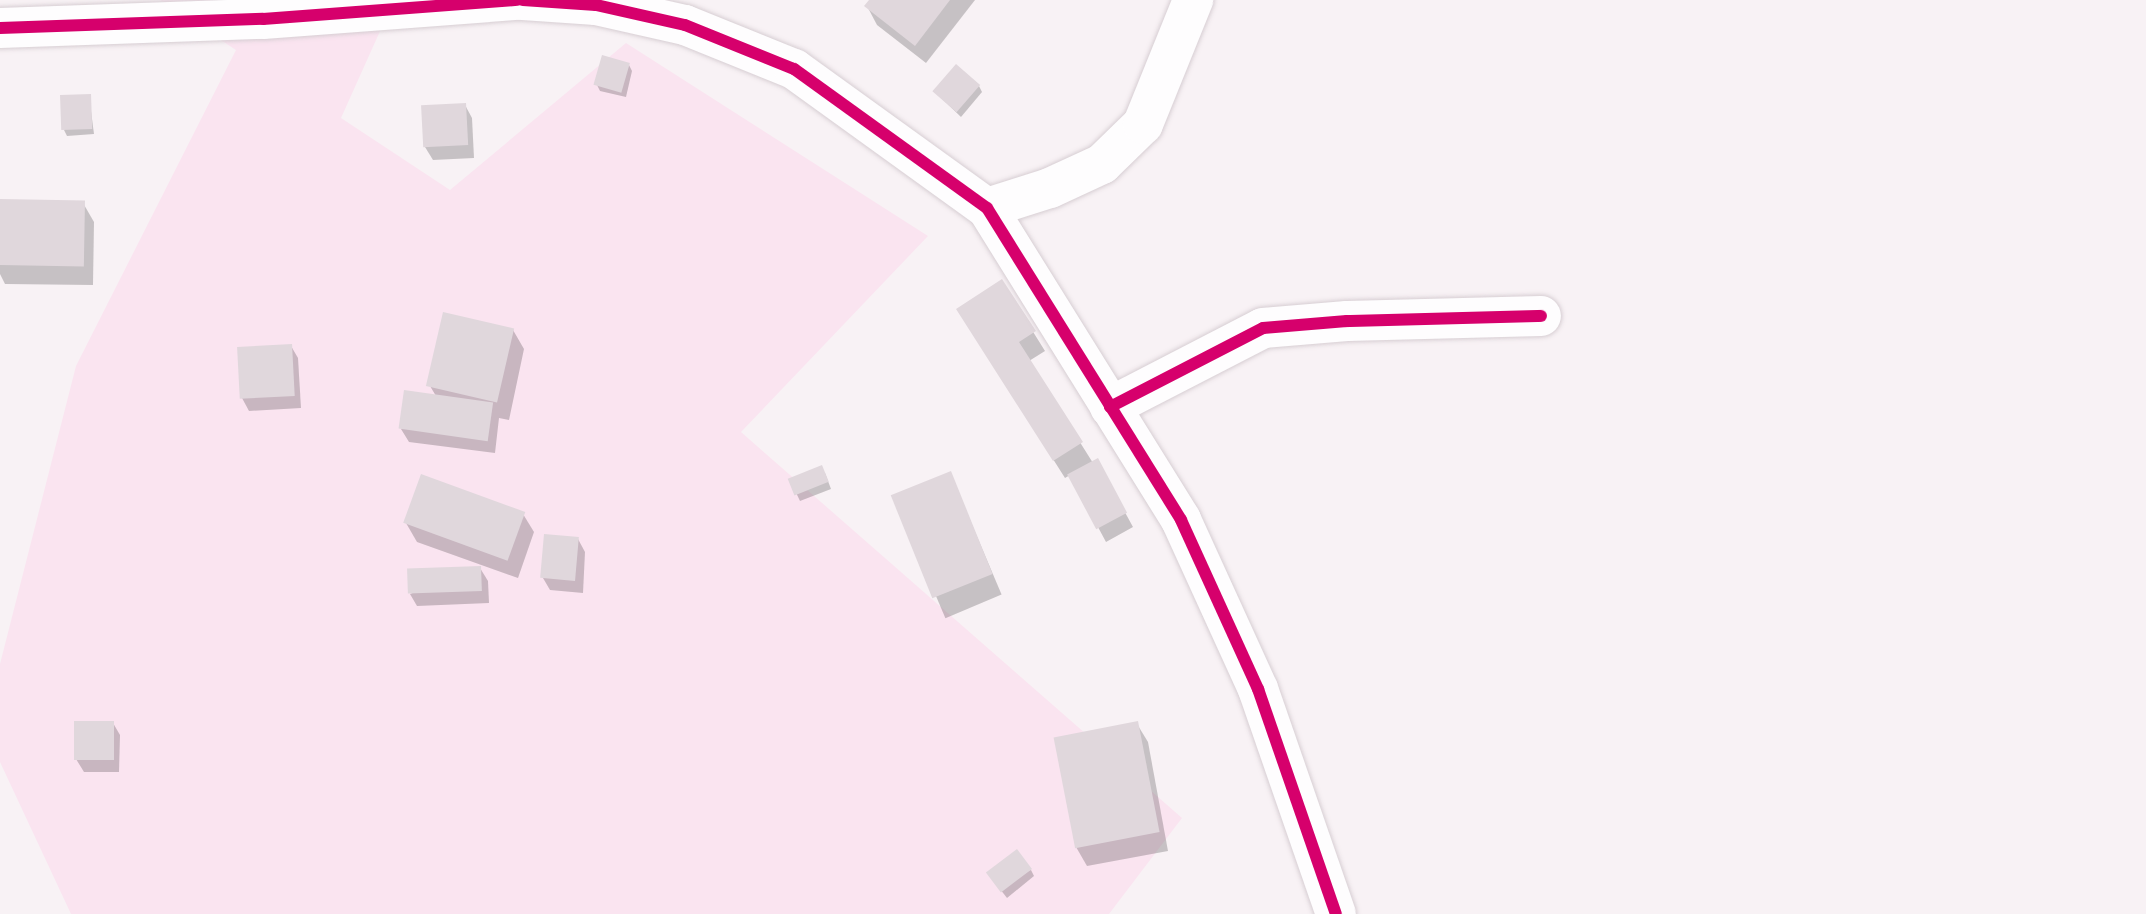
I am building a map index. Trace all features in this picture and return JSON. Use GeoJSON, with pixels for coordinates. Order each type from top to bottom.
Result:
{"type":"FeatureCollection","features":[{"type":"Feature","properties":{"kind":"street"},"geometry":{"type":"LineString","coordinates":[[0,28],[263,19],[520,0],[596,5],[685,25],[794,69],[987,208],[1181,520],[1258,689],[1336,914]]}},
{"type":"Feature","properties":{"kind":"street"},"geometry":{"type":"LineString","coordinates":[[987,208],[1050,188],[1102,164],[1143,124],[1193,0]]}},
{"type":"Feature","properties":{"kind":"street"},"geometry":{"type":"LineString","coordinates":[[1110,407],[1263,328],[1347,321],[1541,316]]}},
{"type":"Feature","properties":{"kind":"shaded area"},"geometry":{"type":"Polygon","coordinates":[[[160,0],[394,0],[341,118],[450,190],[626,43],[928,236],[741,432],[1182,818],[1109,914],[71,914],[0,762],[0,664],[76,366],[236,50],[160,0]]]}},
{"type":"Feature","properties":{"kind":"building"},"geometry":{"type":"Polygon","coordinates":[[[869,0],[950,0],[915,46],[864,6],[869,0]]]}},
{"type":"Feature","properties":{"kind":"building"},"geometry":{"type":"Polygon","coordinates":[[[602,55],[630,63],[621,93],[593,85],[602,55]]]}},
{"type":"Feature","properties":{"kind":"building"},"geometry":{"type":"Polygon","coordinates":[[[956,64],[980,85],[957,112],[932,91],[956,64]]]}},
{"type":"Feature","properties":{"kind":"building"},"geometry":{"type":"Polygon","coordinates":[[[91,94],[92,129],[61,130],[60,95],[91,94]]]}},
{"type":"Feature","properties":{"kind":"building"},"geometry":{"type":"Polygon","coordinates":[[[466,103],[468,145],[423,147],[421,105],[466,103]]]}},
{"type":"Feature","properties":{"kind":"building"},"geometry":{"type":"Polygon","coordinates":[[[0,199],[85,200],[84,266],[0,265],[0,199]]]}},
{"type":"Feature","properties":{"kind":"building"},"geometry":{"type":"Polygon","coordinates":[[[1002,279],[1036,331],[1019,342],[1083,442],[1053,461],[956,309],[1002,279]]]}},
{"type":"Feature","properties":{"kind":"building"},"geometry":{"type":"Polygon","coordinates":[[[443,312],[514,328],[497,402],[426,386],[443,312]]]}},
{"type":"Feature","properties":{"kind":"building"},"geometry":{"type":"Polygon","coordinates":[[[292,344],[295,396],[240,399],[237,347],[292,344]]]}},
{"type":"Feature","properties":{"kind":"building"},"geometry":{"type":"Polygon","coordinates":[[[404,390],[493,403],[488,441],[399,429],[404,390]]]}},
{"type":"Feature","properties":{"kind":"building"},"geometry":{"type":"Polygon","coordinates":[[[1098,458],[1127,513],[1096,529],[1067,474],[1098,458]]]}},
{"type":"Feature","properties":{"kind":"building"},"geometry":{"type":"Polygon","coordinates":[[[822,465],[829,482],[794,496],[788,479],[822,465]]]}},
{"type":"Feature","properties":{"kind":"building"},"geometry":{"type":"Polygon","coordinates":[[[951,471],[993,574],[932,598],[891,495],[951,471]]]}},
{"type":"Feature","properties":{"kind":"building"},"geometry":{"type":"Polygon","coordinates":[[[421,474],[525,512],[508,561],[403,523],[421,474]]]}},
{"type":"Feature","properties":{"kind":"building"},"geometry":{"type":"Polygon","coordinates":[[[544,534],[579,537],[575,581],[540,578],[544,534]]]}},
{"type":"Feature","properties":{"kind":"building"},"geometry":{"type":"Polygon","coordinates":[[[481,566],[482,591],[408,594],[407,569],[481,566]]]}},
{"type":"Feature","properties":{"kind":"building"},"geometry":{"type":"Polygon","coordinates":[[[74,721],[114,721],[114,760],[74,760],[74,721]]]}},
{"type":"Feature","properties":{"kind":"building"},"geometry":{"type":"Polygon","coordinates":[[[1138,721],[1160,832],[1075,848],[1054,737],[1138,721]]]}},
{"type":"Feature","properties":{"kind":"building"},"geometry":{"type":"Polygon","coordinates":[[[1017,849],[1032,869],[1001,892],[986,872],[1017,849]]]}},
{"type":"Feature","properties":{"kind":"cycle path"},"geometry":{"type":"LineString","coordinates":[[0,28],[263,19],[517,0]]}},
{"type":"Feature","properties":{"kind":"cycle path"},"geometry":{"type":"LineString","coordinates":[[523,0],[596,5],[685,25],[794,69],[987,208],[1181,520],[1258,689],[1336,914]]}},
{"type":"Feature","properties":{"kind":"cycle path"},"geometry":{"type":"LineString","coordinates":[[1110,407],[1263,328],[1347,321],[1541,316]]}}]}
